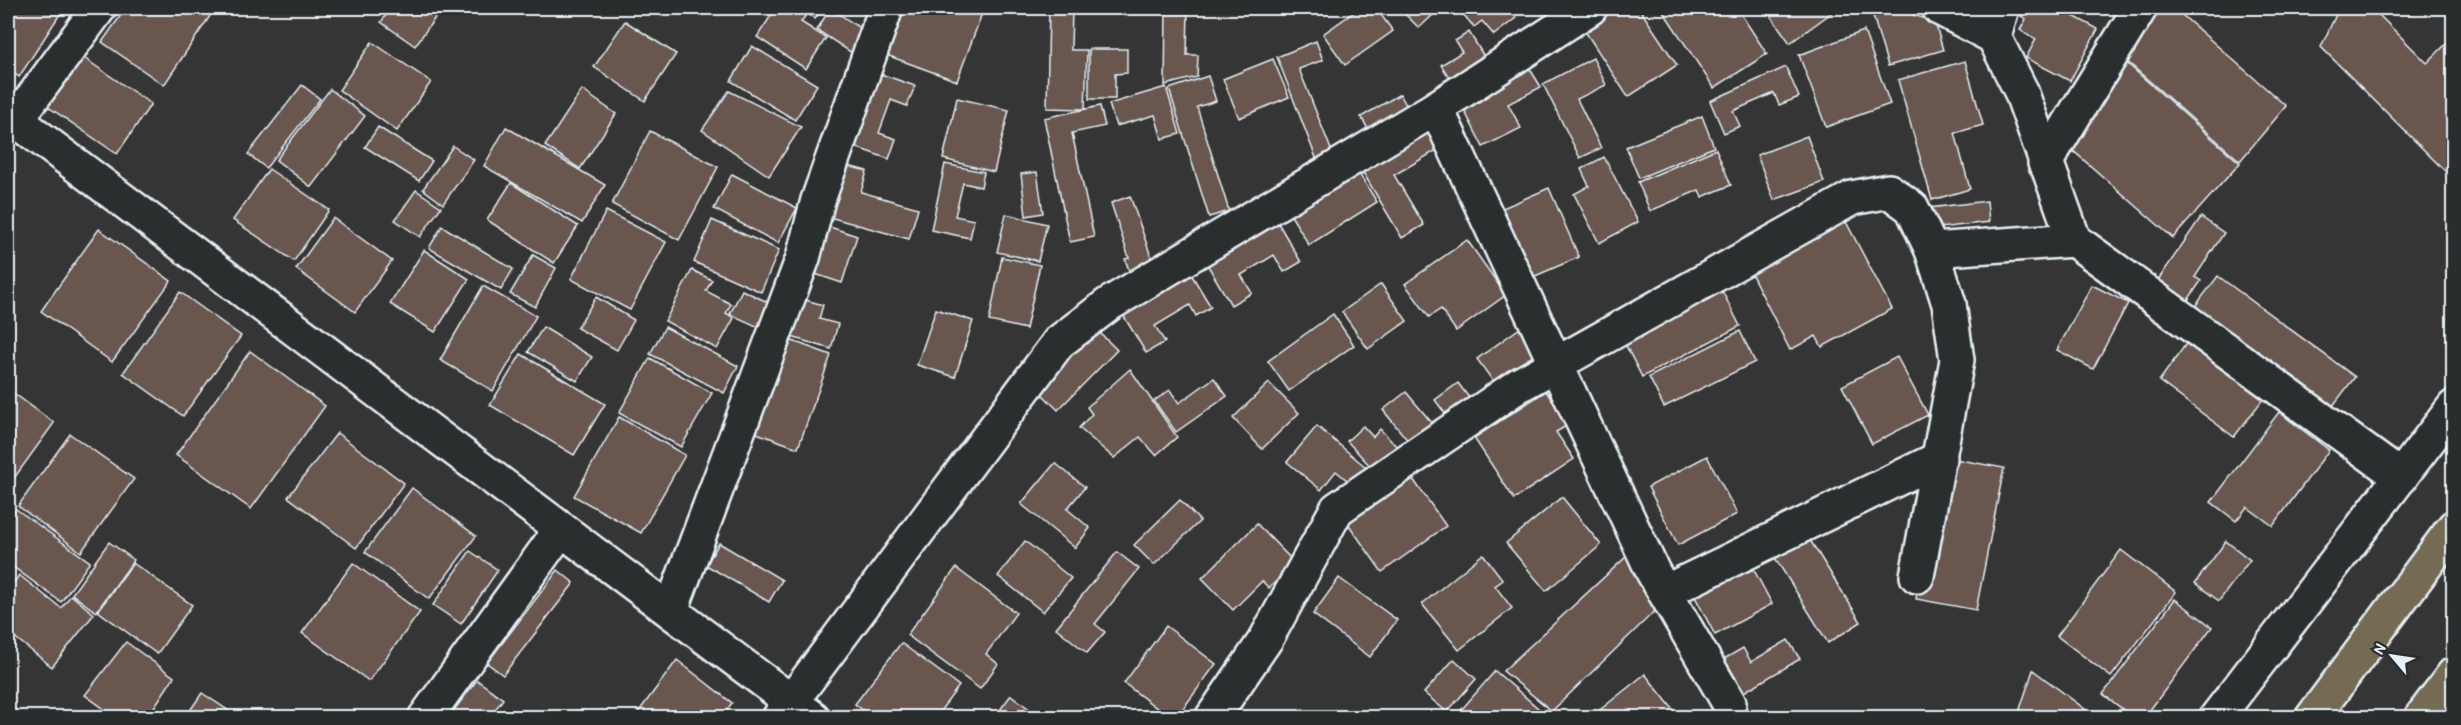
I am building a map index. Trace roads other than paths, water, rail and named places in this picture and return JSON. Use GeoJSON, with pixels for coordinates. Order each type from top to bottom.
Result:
{"type":"FeatureCollection","features":[{"type":"Feature","properties":{"kind":"highway"},"geometry":{"type":"LineString","coordinates":[[2312,717],[2454,527]]}},
{"type":"Feature","properties":{"kind":"highway"},"geometry":{"type":"LineString","coordinates":[[2421,717],[2454,674]]}},
{"type":"Feature","properties":{"kind":"street"},"geometry":{"type":"LineString","coordinates":[[99,8],[12,117],[671,610],[794,712],[1059,342],[1109,304],[1436,108],[1590,8]]}},
{"type":"Feature","properties":{"kind":"street"},"geometry":{"type":"LineString","coordinates":[[671,610],[803,258],[818,200],[886,8]]}},
{"type":"Feature","properties":{"kind":"street"},"geometry":{"type":"LineString","coordinates":[[1939,8],[1998,22],[2045,163],[2074,240],[2402,477]]}},
{"type":"Feature","properties":{"kind":"street"},"geometry":{"type":"LineString","coordinates":[[2045,163],[2140,8]]}},
{"type":"Feature","properties":{"kind":"street"},"geometry":{"type":"LineString","coordinates":[[1436,108],[1665,592],[1729,703]]}},
{"type":"Feature","properties":{"kind":"street"},"geometry":{"type":"LineString","coordinates":[[1212,717],[1266,639],[1337,508],[1519,385],[1852,198],[1889,191],[1912,208],[1932,250],[1949,304],[1958,360],[1917,576]]}},
{"type":"Feature","properties":{"kind":"street"},"geometry":{"type":"LineString","coordinates":[[1932,250],[2074,240]]}},
{"type":"Feature","properties":{"kind":"street"},"geometry":{"type":"LineString","coordinates":[[2216,717],[2454,407]]}},
{"type":"Feature","properties":{"kind":"street"},"geometry":{"type":"LineString","coordinates":[[1665,592],[1940,458]]}},
{"type":"Feature","properties":{"kind":"street"},"geometry":{"type":"LineString","coordinates":[[425,717],[561,529]]}}]}
